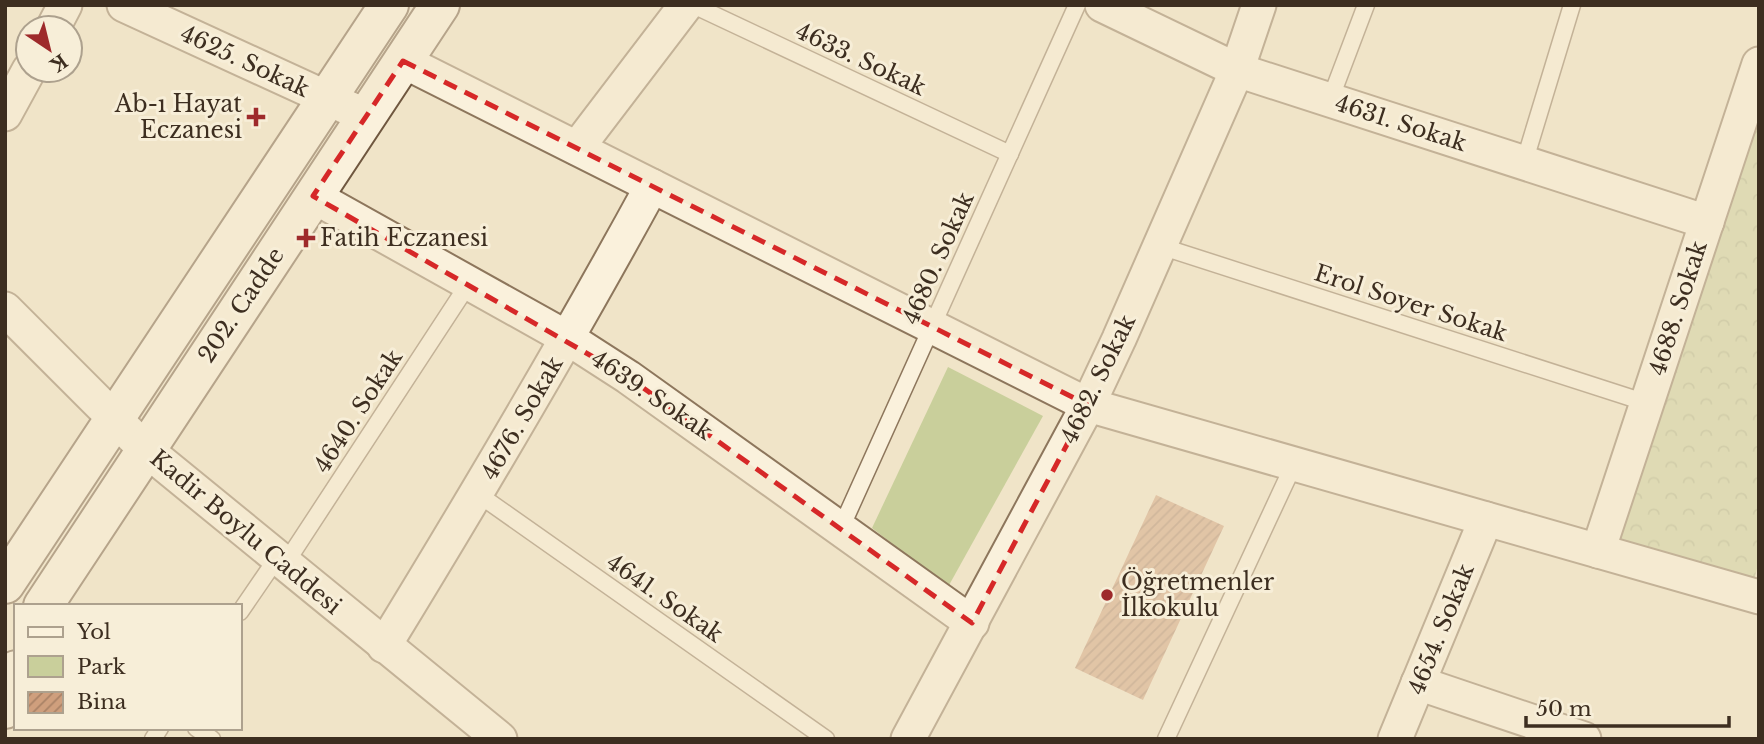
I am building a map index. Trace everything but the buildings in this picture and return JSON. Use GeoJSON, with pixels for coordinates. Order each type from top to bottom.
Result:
{"type":"FeatureCollection","features":[{"type":"Feature","properties":{"kind":"main road","name":"202. Cadde"},"geometry":{"type":"LineString","coordinates":[[5,584],[389,5]]}},
{"type":"Feature","properties":{"kind":"main road","name":"202. Cadde"},"geometry":{"type":"LineString","coordinates":[[44,604],[440,5]]}},
{"type":"Feature","properties":{"kind":"main road"},"geometry":{"type":"LineString","coordinates":[[5,708],[14,677]]}},
{"type":"Feature","properties":{"kind":"street","name":"4625. Sokak"},"geometry":{"type":"LineString","coordinates":[[124,5],[366,116]]}},
{"type":"Feature","properties":{"kind":"street"},"geometry":{"type":"LineString","coordinates":[[577,148],[686,5]]}},
{"type":"Feature","properties":{"kind":"street","name":"4631. Sokak"},"geometry":{"type":"LineString","coordinates":[[1102,5],[1237,70],[1707,222]]}},
{"type":"Feature","properties":{"kind":"street","name":"4682. Sokak"},"geometry":{"type":"LineString","coordinates":[[908,739],[1088,405],[1237,70],[1259,5]]}},
{"type":"Feature","properties":{"kind":"street"},"geometry":{"type":"LineString","coordinates":[[403,61],[1088,405],[1759,597]]}},
{"type":"Feature","properties":{"kind":"street","name":"4688. Sokak"},"geometry":{"type":"LineString","coordinates":[[1598,551],[1759,64]]}},
{"type":"Feature","properties":{"kind":"street"},"geometry":{"type":"LineString","coordinates":[[5,114],[21,84]]}},
{"type":"Feature","properties":{"kind":"street","name":"4676. Sokak"},"geometry":{"type":"LineString","coordinates":[[384,646],[569,339],[652,186]]}},
{"type":"Feature","properties":{"kind":"street","name":"4639. Sokak"},"geometry":{"type":"LineString","coordinates":[[313,196],[569,339],[639,385],[972,623]]}},
{"type":"Feature","properties":{"kind":"street","name":"Kadir Boylu Caddesi"},"geometry":{"type":"LineString","coordinates":[[5,309],[145,449],[500,739]]}},
{"type":"Feature","properties":{"kind":"street","name":"4654. Sokak"},"geometry":{"type":"LineString","coordinates":[[1395,739],[1486,519]]}},
{"type":"Feature","properties":{"kind":"street"},"geometry":{"type":"LineString","coordinates":[[1418,683],[1584,739]]}},
{"type":"Feature","properties":{"kind":"lane","name":"4633. Sokak"},"geometry":{"type":"LineString","coordinates":[[692,5],[1010,154]]}},
{"type":"Feature","properties":{"kind":"lane","name":"4680. Sokak"},"geometry":{"type":"LineString","coordinates":[[841,528],[1077,5]]}},
{"type":"Feature","properties":{"kind":"lane"},"geometry":{"type":"LineString","coordinates":[[1330,100],[1366,5]]}},
{"type":"Feature","properties":{"kind":"lane"},"geometry":{"type":"LineString","coordinates":[[1524,163],[1572,5]]}},
{"type":"Feature","properties":{"kind":"lane","name":"Erol Soyer Sokak"},"geometry":{"type":"LineString","coordinates":[[1160,246],[1647,403]]}},
{"type":"Feature","properties":{"kind":"lane","name":"4640. Sokak"},"geometry":{"type":"LineString","coordinates":[[242,610],[281,561],[469,283]]}},
{"type":"Feature","properties":{"kind":"lane"},"geometry":{"type":"LineString","coordinates":[[1166,739],[1294,464]]}},
{"type":"Feature","properties":{"kind":"lane","name":"4641. Sokak"},"geometry":{"type":"LineString","coordinates":[[478,494],[826,739]]}},
{"type":"Feature","properties":{"kind":"highlighted area"},"geometry":{"type":"Polygon","coordinates":[[[403,61],[1088,405],[972,623],[628,377],[313,196],[403,61]]]}},
{"type":"Feature","properties":{"kind":"green space"},"geometry":{"type":"Polygon","coordinates":[[[1759,105],[1759,560],[1754,581],[1614,541],[1759,105]]]}},
{"type":"Feature","properties":{"kind":"green space"},"geometry":{"type":"Polygon","coordinates":[[[948,367],[1043,416],[948,587],[872,528],[948,367]]]}},
{"type":"Feature","properties":{"kind":"place","name":"Ab-ı Hayat Eczanesi"},"geometry":{"type":"Point","coordinates":[256,117]}},
{"type":"Feature","properties":{"kind":"place","name":"Fatih Eczanesi"},"geometry":{"type":"Point","coordinates":[306,238]}},
{"type":"Feature","properties":{"kind":"place","name":"Öğretmenler İlkokulu"},"geometry":{"type":"Point","coordinates":[1107,595]}}]}
